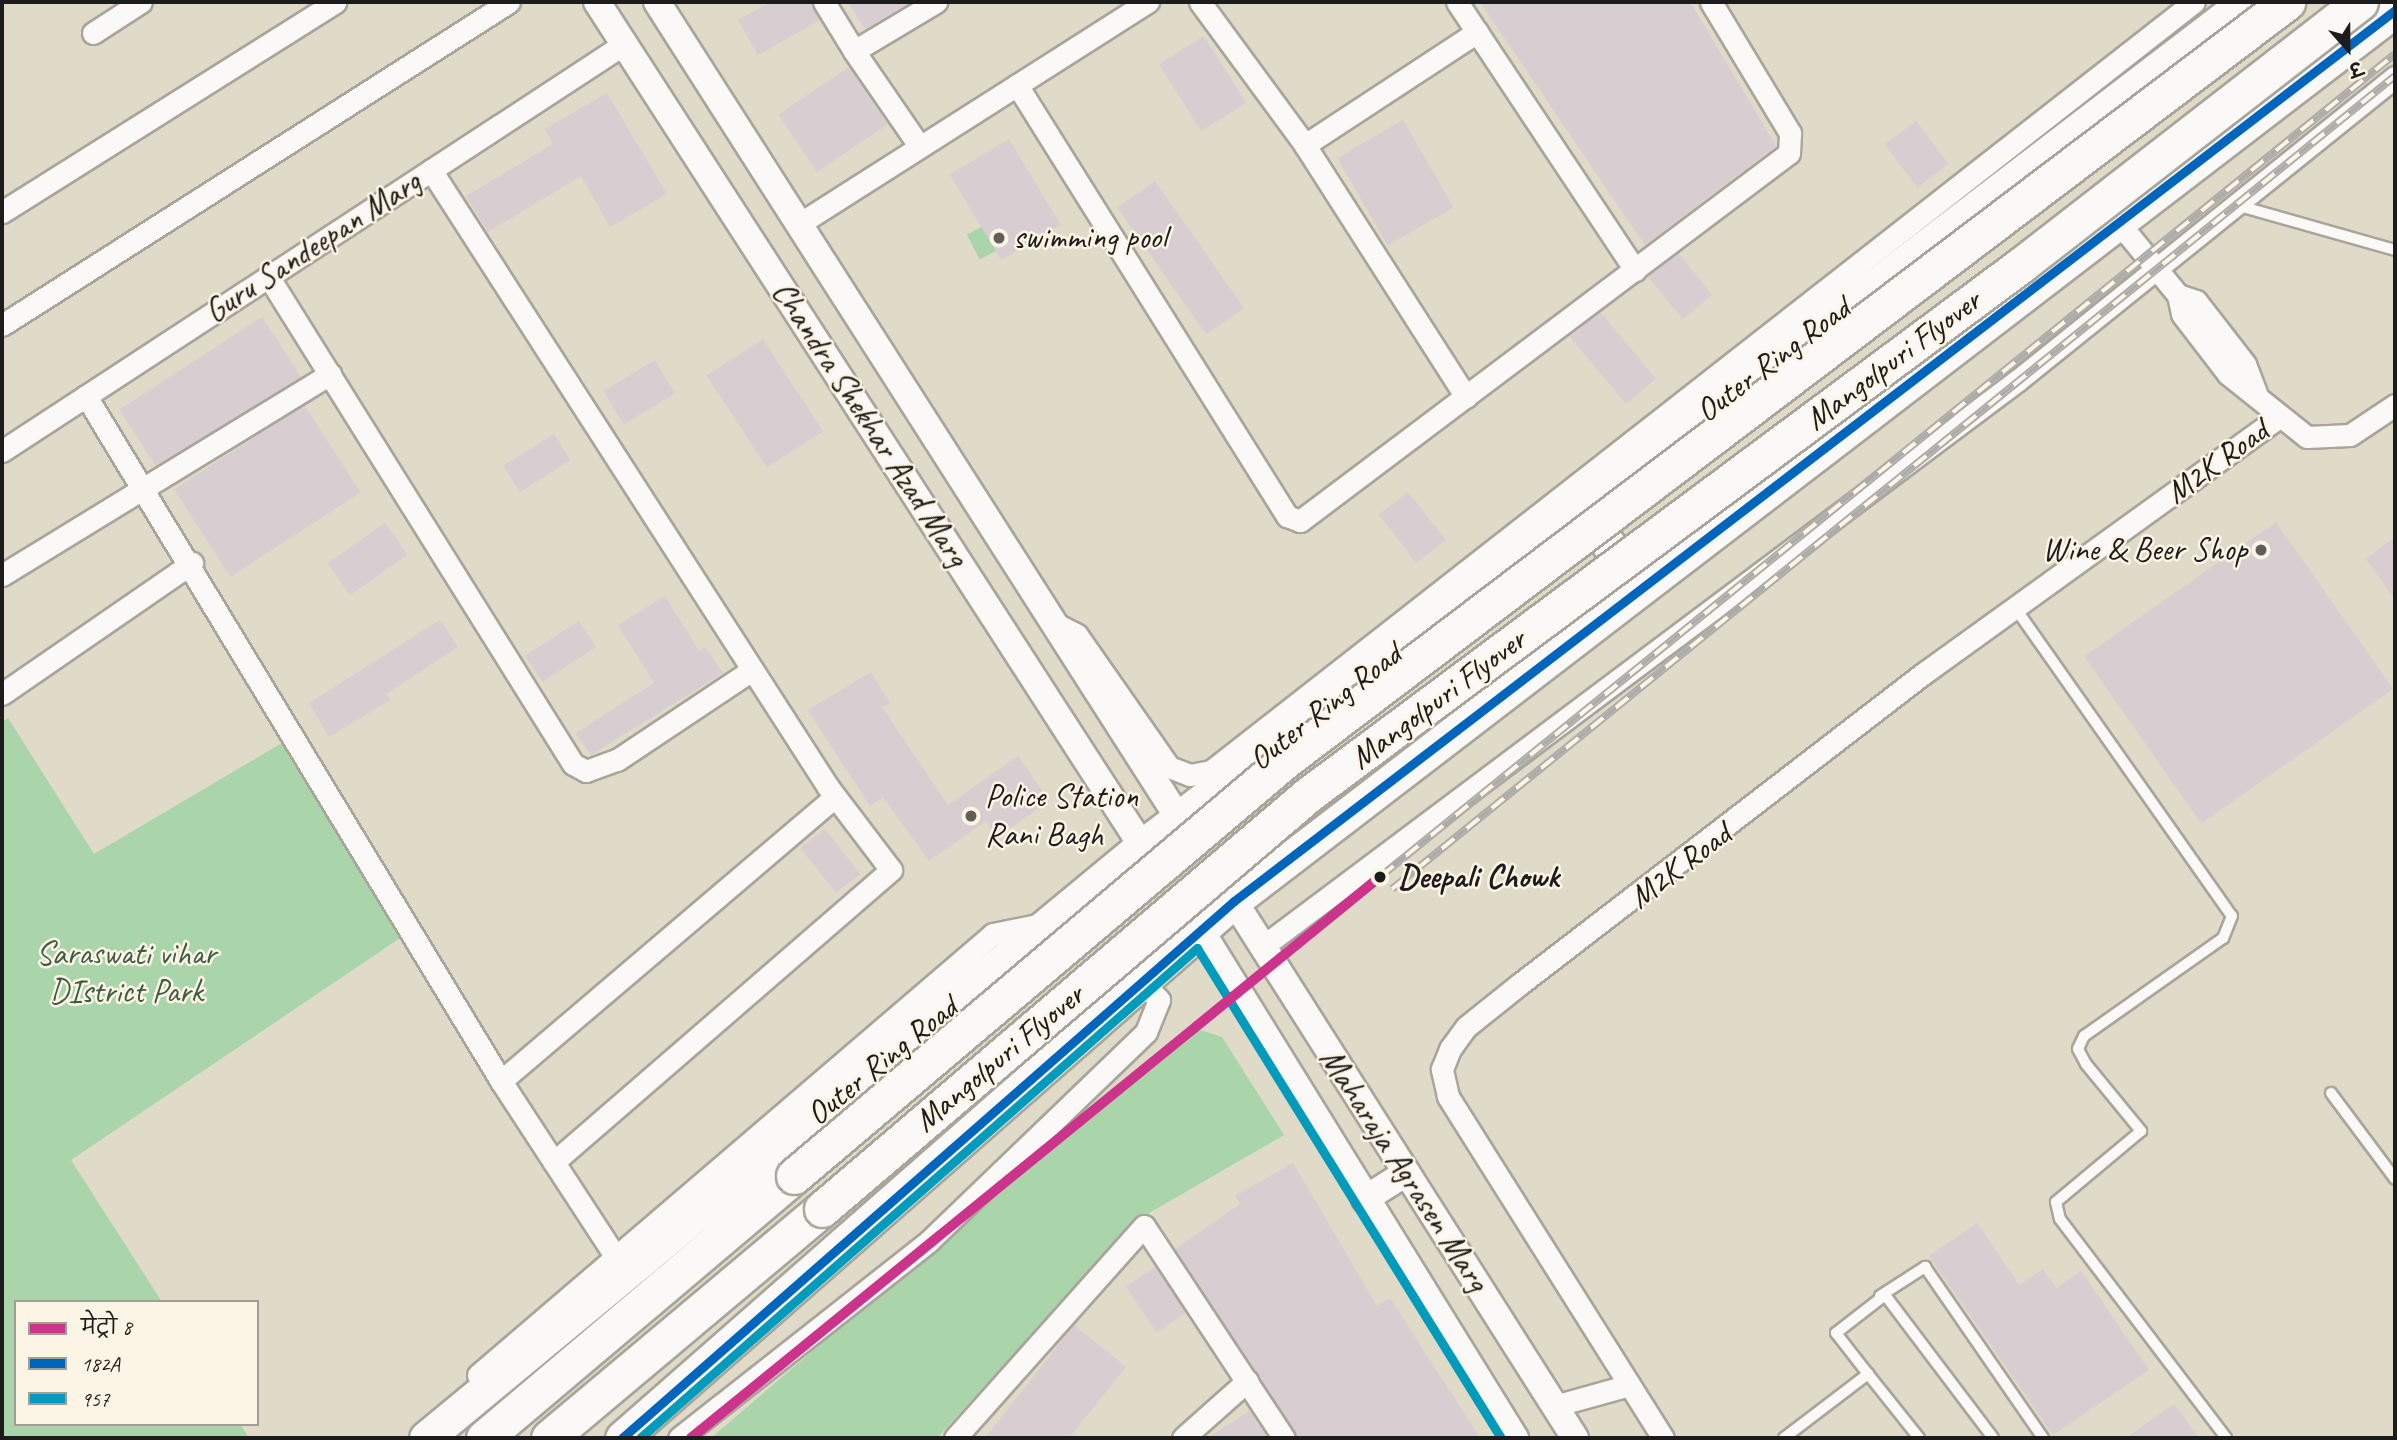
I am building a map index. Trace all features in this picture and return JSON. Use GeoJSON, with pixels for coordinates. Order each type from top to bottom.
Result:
{"type":"FeatureCollection","features":[{"type":"Feature","properties":{"kind":"highway","name":"Mangolpuri Flyover"},"geometry":{"type":"LineString","coordinates":[[484,1438],[1286,760],[2287,2]]}},
{"type":"Feature","properties":{"kind":"highway","name":"Mangolpuri Flyover"},"geometry":{"type":"LineString","coordinates":[[549,1438],[1309,794],[2021,265],[2360,2]]}},
{"type":"Feature","properties":{"kind":"main road","name":"Outer Ring Road"},"geometry":{"type":"LineString","coordinates":[[426,1438],[1055,921],[1142,846],[1580,507],[2245,2]]}},
{"type":"Feature","properties":{"kind":"main road"},"geometry":{"type":"LineString","coordinates":[[622,1438],[1017,1087],[1234,901],[2395,10]]}},
{"type":"Feature","properties":{"kind":"main road"},"geometry":{"type":"LineString","coordinates":[[1580,507],[1642,588]]}},
{"type":"Feature","properties":{"kind":"main road"},"geometry":{"type":"LineString","coordinates":[[949,1007],[944,1031],[964,1072],[988,1086],[1017,1087]]}},
{"type":"Feature","properties":{"kind":"street"},"geometry":{"type":"LineString","coordinates":[[93,33],[141,2]]}},
{"type":"Feature","properties":{"kind":"street"},"geometry":{"type":"LineString","coordinates":[[2,212],[335,2]]}},
{"type":"Feature","properties":{"kind":"street"},"geometry":{"type":"LineString","coordinates":[[2,325],[509,2]]}},
{"type":"Feature","properties":{"kind":"street","name":"Chandra Shekhar Azad Marg"},"geometry":{"type":"LineString","coordinates":[[597,2],[1142,846]]}},
{"type":"Feature","properties":{"kind":"street","name":"Chandra Shekhar Azad Marg"},"geometry":{"type":"LineString","coordinates":[[657,2],[799,223],[1047,620],[1179,819]]}},
{"type":"Feature","properties":{"kind":"street"},"geometry":{"type":"LineString","coordinates":[[824,2],[920,147]]}},
{"type":"Feature","properties":{"kind":"street"},"geometry":{"type":"LineString","coordinates":[[854,51],[936,2]]}},
{"type":"Feature","properties":{"kind":"street"},"geometry":{"type":"LineString","coordinates":[[799,223],[1148,2]]}},
{"type":"Feature","properties":{"kind":"street"},"geometry":{"type":"LineString","coordinates":[[1200,2],[1305,145],[1466,397]]}},
{"type":"Feature","properties":{"kind":"street"},"geometry":{"type":"LineString","coordinates":[[1457,2],[1635,270]]}},
{"type":"Feature","properties":{"kind":"street"},"geometry":{"type":"LineString","coordinates":[[1017,85],[1293,522],[1306,519],[1789,153],[1792,142],[1711,2]]}},
{"type":"Feature","properties":{"kind":"street"},"geometry":{"type":"LineString","coordinates":[[1047,620],[1077,635],[1169,767],[1189,775],[1212,771],[2194,2]]}},
{"type":"Feature","properties":{"kind":"street"},"geometry":{"type":"LineString","coordinates":[[1305,145],[1477,32]]}},
{"type":"Feature","properties":{"kind":"street","name":"Guru Sandeepan Marg"},"geometry":{"type":"LineString","coordinates":[[2,451],[624,44]]}},
{"type":"Feature","properties":{"kind":"street"},"geometry":{"type":"LineString","coordinates":[[1262,947],[2018,380],[2395,77]]}},
{"type":"Feature","properties":{"kind":"street"},"geometry":{"type":"LineString","coordinates":[[431,170],[835,797],[891,870],[554,1162]]}},
{"type":"Feature","properties":{"kind":"street"},"geometry":{"type":"LineString","coordinates":[[2118,222],[2178,295],[2182,314],[2228,374],[2256,393],[2279,417],[2307,437],[2335,440],[2395,405]]}},
{"type":"Feature","properties":{"kind":"street"},"geometry":{"type":"LineString","coordinates":[[268,276],[573,764],[586,771],[617,760],[752,670]]}},
{"type":"Feature","properties":{"kind":"street"},"geometry":{"type":"LineString","coordinates":[[2,575],[140,486],[330,373]]}},
{"type":"Feature","properties":{"kind":"street"},"geometry":{"type":"LineString","coordinates":[[86,396],[140,486],[192,563],[501,1081],[615,1255]]}},
{"type":"Feature","properties":{"kind":"street","name":"M2K Road"},"geometry":{"type":"LineString","coordinates":[[1663,1438],[1448,1096],[1441,1069],[1450,1049],[1466,1027],[1521,984],[2015,609],[2279,417]]}},
{"type":"Feature","properties":{"kind":"street"},"geometry":{"type":"LineString","coordinates":[[2,694],[192,563]]}},
{"type":"Feature","properties":{"kind":"street"},"geometry":{"type":"LineString","coordinates":[[1033,677],[1072,658]]}},
{"type":"Feature","properties":{"kind":"street"},"geometry":{"type":"LineString","coordinates":[[501,1081],[835,797]]}},
{"type":"Feature","properties":{"kind":"street","name":"Maharaja Agrasen Marg"},"geometry":{"type":"LineString","coordinates":[[1234,901],[1575,1438]]}},
{"type":"Feature","properties":{"kind":"street"},"geometry":{"type":"LineString","coordinates":[[405,1438],[615,1255],[993,934],[1055,921]]}},
{"type":"Feature","properties":{"kind":"street","name":"Maharaja Agrasen Marg"},"geometry":{"type":"LineString","coordinates":[[1200,929],[1511,1437]]}},
{"type":"Feature","properties":{"kind":"street"},"geometry":{"type":"LineString","coordinates":[[679,1438],[929,1241],[1146,1032],[1159,1000],[1141,980]]}},
{"type":"Feature","properties":{"kind":"street"},"geometry":{"type":"LineString","coordinates":[[1365,1199],[1406,1173]]}},
{"type":"Feature","properties":{"kind":"street"},"geometry":{"type":"LineString","coordinates":[[955,1438],[1143,1226],[1284,1438]]}},
{"type":"Feature","properties":{"kind":"street"},"geometry":{"type":"LineString","coordinates":[[1182,1438],[1247,1381]]}},
{"type":"Feature","properties":{"kind":"street"},"geometry":{"type":"LineString","coordinates":[[1554,1406],[1629,1385]]}},
{"type":"Feature","properties":{"kind":"lane"},"geometry":{"type":"LineString","coordinates":[[2236,205],[2395,250]]}},
{"type":"Feature","properties":{"kind":"lane"},"geometry":{"type":"LineString","coordinates":[[2015,609],[2232,916],[2223,938],[2084,1036],[2078,1049],[2086,1064],[2141,1130],[2056,1202],[2060,1219],[2226,1438]]}},
{"type":"Feature","properties":{"kind":"lane"},"geometry":{"type":"LineString","coordinates":[[2331,1093],[2395,1179]]}},
{"type":"Feature","properties":{"kind":"lane"},"geometry":{"type":"LineString","coordinates":[[1919,1438],[1836,1333],[1880,1296],[1925,1267],[2043,1438]]}},
{"type":"Feature","properties":{"kind":"lane"},"geometry":{"type":"LineString","coordinates":[[1880,1296],[1891,1298],[1993,1438]]}},
{"type":"Feature","properties":{"kind":"lane"},"geometry":{"type":"LineString","coordinates":[[1784,1438],[1868,1374]]}},
{"type":"Feature","properties":{"kind":"green space","name":"swimming pool"},"geometry":{"type":"Polygon","coordinates":[[[1015,210],[1028,235],[980,259],[967,235],[1015,210]]]}},
{"type":"Feature","properties":{"kind":"green space","name":"Saraswati vihar DIstrict Park"},"geometry":{"type":"Polygon","coordinates":[[[8,718],[94,854],[287,740],[412,930],[71,1160],[161,1300],[14,1300],[14,1426],[241,1426],[249,1438],[2,1438],[2,722],[8,718]]]}},
{"type":"Feature","properties":{"kind":"green space"},"geometry":{"type":"Polygon","coordinates":[[[1191,1027],[1222,1037],[1284,1135],[1137,1220],[937,1438],[711,1438],[1191,1027]]]}},
{"type":"Feature","properties":{"kind":"building"},"geometry":{"type":"Polygon","coordinates":[[[771,2],[811,2],[820,20],[758,55],[738,20],[771,2]]]}},
{"type":"Feature","properties":{"kind":"building"},"geometry":{"type":"Polygon","coordinates":[[[848,2],[911,2],[865,29],[848,2]]]}},
{"type":"Feature","properties":{"kind":"building"},"geometry":{"type":"Polygon","coordinates":[[[1480,2],[1690,2],[1776,146],[1645,245],[1480,2]]]}},
{"type":"Feature","properties":{"kind":"building"},"geometry":{"type":"Polygon","coordinates":[[[1204,36],[1246,103],[1201,131],[1159,64],[1204,36]]]}},
{"type":"Feature","properties":{"kind":"building"},"geometry":{"type":"Polygon","coordinates":[[[849,67],[888,124],[817,172],[779,115],[849,67]]]}},
{"type":"Feature","properties":{"kind":"building"},"geometry":{"type":"Polygon","coordinates":[[[607,93],[667,194],[610,227],[581,176],[488,232],[466,196],[553,144],[545,129],[607,93]]]}},
{"type":"Feature","properties":{"kind":"building"},"geometry":{"type":"Polygon","coordinates":[[[1403,120],[1454,207],[1388,245],[1337,158],[1403,120]]]}},
{"type":"Feature","properties":{"kind":"building"},"geometry":{"type":"Polygon","coordinates":[[[1916,121],[1948,164],[1917,188],[1885,144],[1916,121]]]}},
{"type":"Feature","properties":{"kind":"building"},"geometry":{"type":"Polygon","coordinates":[[[1009,139],[1061,225],[1001,260],[950,175],[1009,139]]]}},
{"type":"Feature","properties":{"kind":"building"},"geometry":{"type":"Polygon","coordinates":[[[1155,181],[1244,308],[1206,334],[1117,207],[1155,181]]]}},
{"type":"Feature","properties":{"kind":"building"},"geometry":{"type":"Polygon","coordinates":[[[1678,253],[1712,295],[1682,319],[1648,277],[1678,253]]]}},
{"type":"Feature","properties":{"kind":"building"},"geometry":{"type":"Polygon","coordinates":[[[1600,312],[1656,379],[1626,404],[1570,337],[1600,312]]]}},
{"type":"Feature","properties":{"kind":"building"},"geometry":{"type":"Polygon","coordinates":[[[262,317],[301,377],[159,470],[119,410],[262,317]]]}},
{"type":"Feature","properties":{"kind":"building"},"geometry":{"type":"Polygon","coordinates":[[[763,339],[823,431],[767,468],[707,375],[763,339]]]}},
{"type":"Feature","properties":{"kind":"building"},"geometry":{"type":"Polygon","coordinates":[[[655,360],[675,393],[624,424],[604,391],[655,360]]]}},
{"type":"Feature","properties":{"kind":"building"},"geometry":{"type":"Polygon","coordinates":[[[304,405],[361,492],[231,577],[174,489],[304,405]]]}},
{"type":"Feature","properties":{"kind":"building"},"geometry":{"type":"Polygon","coordinates":[[[554,434],[570,460],[520,492],[503,466],[554,434]]]}},
{"type":"Feature","properties":{"kind":"building"},"geometry":{"type":"Polygon","coordinates":[[[1408,492],[1446,540],[1416,563],[1379,515],[1408,492]]]}},
{"type":"Feature","properties":{"kind":"building"},"geometry":{"type":"Polygon","coordinates":[[[2276,522],[2393,689],[2201,823],[2084,656],[2276,522]]]}},
{"type":"Feature","properties":{"kind":"building"},"geometry":{"type":"Polygon","coordinates":[[[385,523],[407,555],[350,595],[328,563],[385,523]]]}},
{"type":"Feature","properties":{"kind":"building"},"geometry":{"type":"Polygon","coordinates":[[[2395,537],[2395,599],[2366,559],[2395,537]]]}},
{"type":"Feature","properties":{"kind":"building"},"geometry":{"type":"Polygon","coordinates":[[[665,596],[699,651],[705,647],[723,673],[591,755],[576,733],[654,683],[618,625],[665,596]]]}},
{"type":"Feature","properties":{"kind":"building"},"geometry":{"type":"Polygon","coordinates":[[[440,620],[458,647],[386,694],[390,700],[329,737],[309,703],[440,620]]]}},
{"type":"Feature","properties":{"kind":"building"},"geometry":{"type":"Polygon","coordinates":[[[579,621],[596,647],[542,682],[525,656],[579,621]]]}},
{"type":"Feature","properties":{"kind":"building"},"geometry":{"type":"Polygon","coordinates":[[[871,672],[890,703],[882,707],[948,805],[1018,756],[1049,801],[997,837],[986,821],[929,861],[883,797],[870,806],[808,710],[871,672]]]}},
{"type":"Feature","properties":{"kind":"building"},"geometry":{"type":"Polygon","coordinates":[[[825,829],[860,874],[836,893],[801,848],[825,829]]]}},
{"type":"Feature","properties":{"kind":"building"},"geometry":{"type":"Polygon","coordinates":[[[1293,1163],[1377,1306],[1390,1298],[1480,1438],[1297,1438],[1175,1249],[1240,1204],[1235,1196],[1293,1163]]]}},
{"type":"Feature","properties":{"kind":"building"},"geometry":{"type":"Polygon","coordinates":[[[1977,1223],[2019,1285],[2043,1269],[2056,1288],[2081,1271],[2149,1370],[2053,1435],[1929,1256],[1977,1223]]]}},
{"type":"Feature","properties":{"kind":"building"},"geometry":{"type":"Polygon","coordinates":[[[1155,1267],[1186,1313],[1157,1332],[1126,1287],[1155,1267]]]}},
{"type":"Feature","properties":{"kind":"building"},"geometry":{"type":"Polygon","coordinates":[[[1074,1325],[1126,1367],[1069,1438],[985,1438],[1074,1325]]]}},
{"type":"Feature","properties":{"kind":"building"},"geometry":{"type":"Polygon","coordinates":[[[2174,1404],[2199,1438],[2126,1438],[2174,1404]]]}},
{"type":"Feature","properties":{"kind":"building"},"geometry":{"type":"Polygon","coordinates":[[[1250,1411],[1268,1438],[1207,1438],[1250,1411]]]}},
{"type":"Feature","properties":{"kind":"railway"},"geometry":{"type":"LineString","coordinates":[[1381,876],[2395,54]]}},
{"type":"Feature","properties":{"kind":"railway"},"geometry":{"type":"LineString","coordinates":[[1392,889],[2395,76]]}},
{"type":"Feature","properties":{"kind":"metro line","name":"8"},"geometry":{"type":"LineString","coordinates":[[691,1438],[1381,876]]}},
{"type":"Feature","properties":{"kind":"transit line","name":"182A"},"geometry":{"type":"LineString","coordinates":[[622,1438],[1234,901],[2395,10]]}},
{"type":"Feature","properties":{"kind":"transit line","name":"957"},"geometry":{"type":"LineString","coordinates":[[640,1438],[1197,948],[1501,1438]]}},
{"type":"Feature","properties":{"kind":"place","name":"swimming pool"},"geometry":{"type":"Point","coordinates":[999,238]}},
{"type":"Feature","properties":{"kind":"place","name":"Wine & Beer Shop"},"geometry":{"type":"Point","coordinates":[2261,550]}},
{"type":"Feature","properties":{"kind":"place","name":"Police Station Rani Bagh"},"geometry":{"type":"Point","coordinates":[971,816]}},
{"type":"Feature","properties":{"kind":"place","name":"Deepali Chowk"},"geometry":{"type":"Point","coordinates":[1380,877]}}]}
